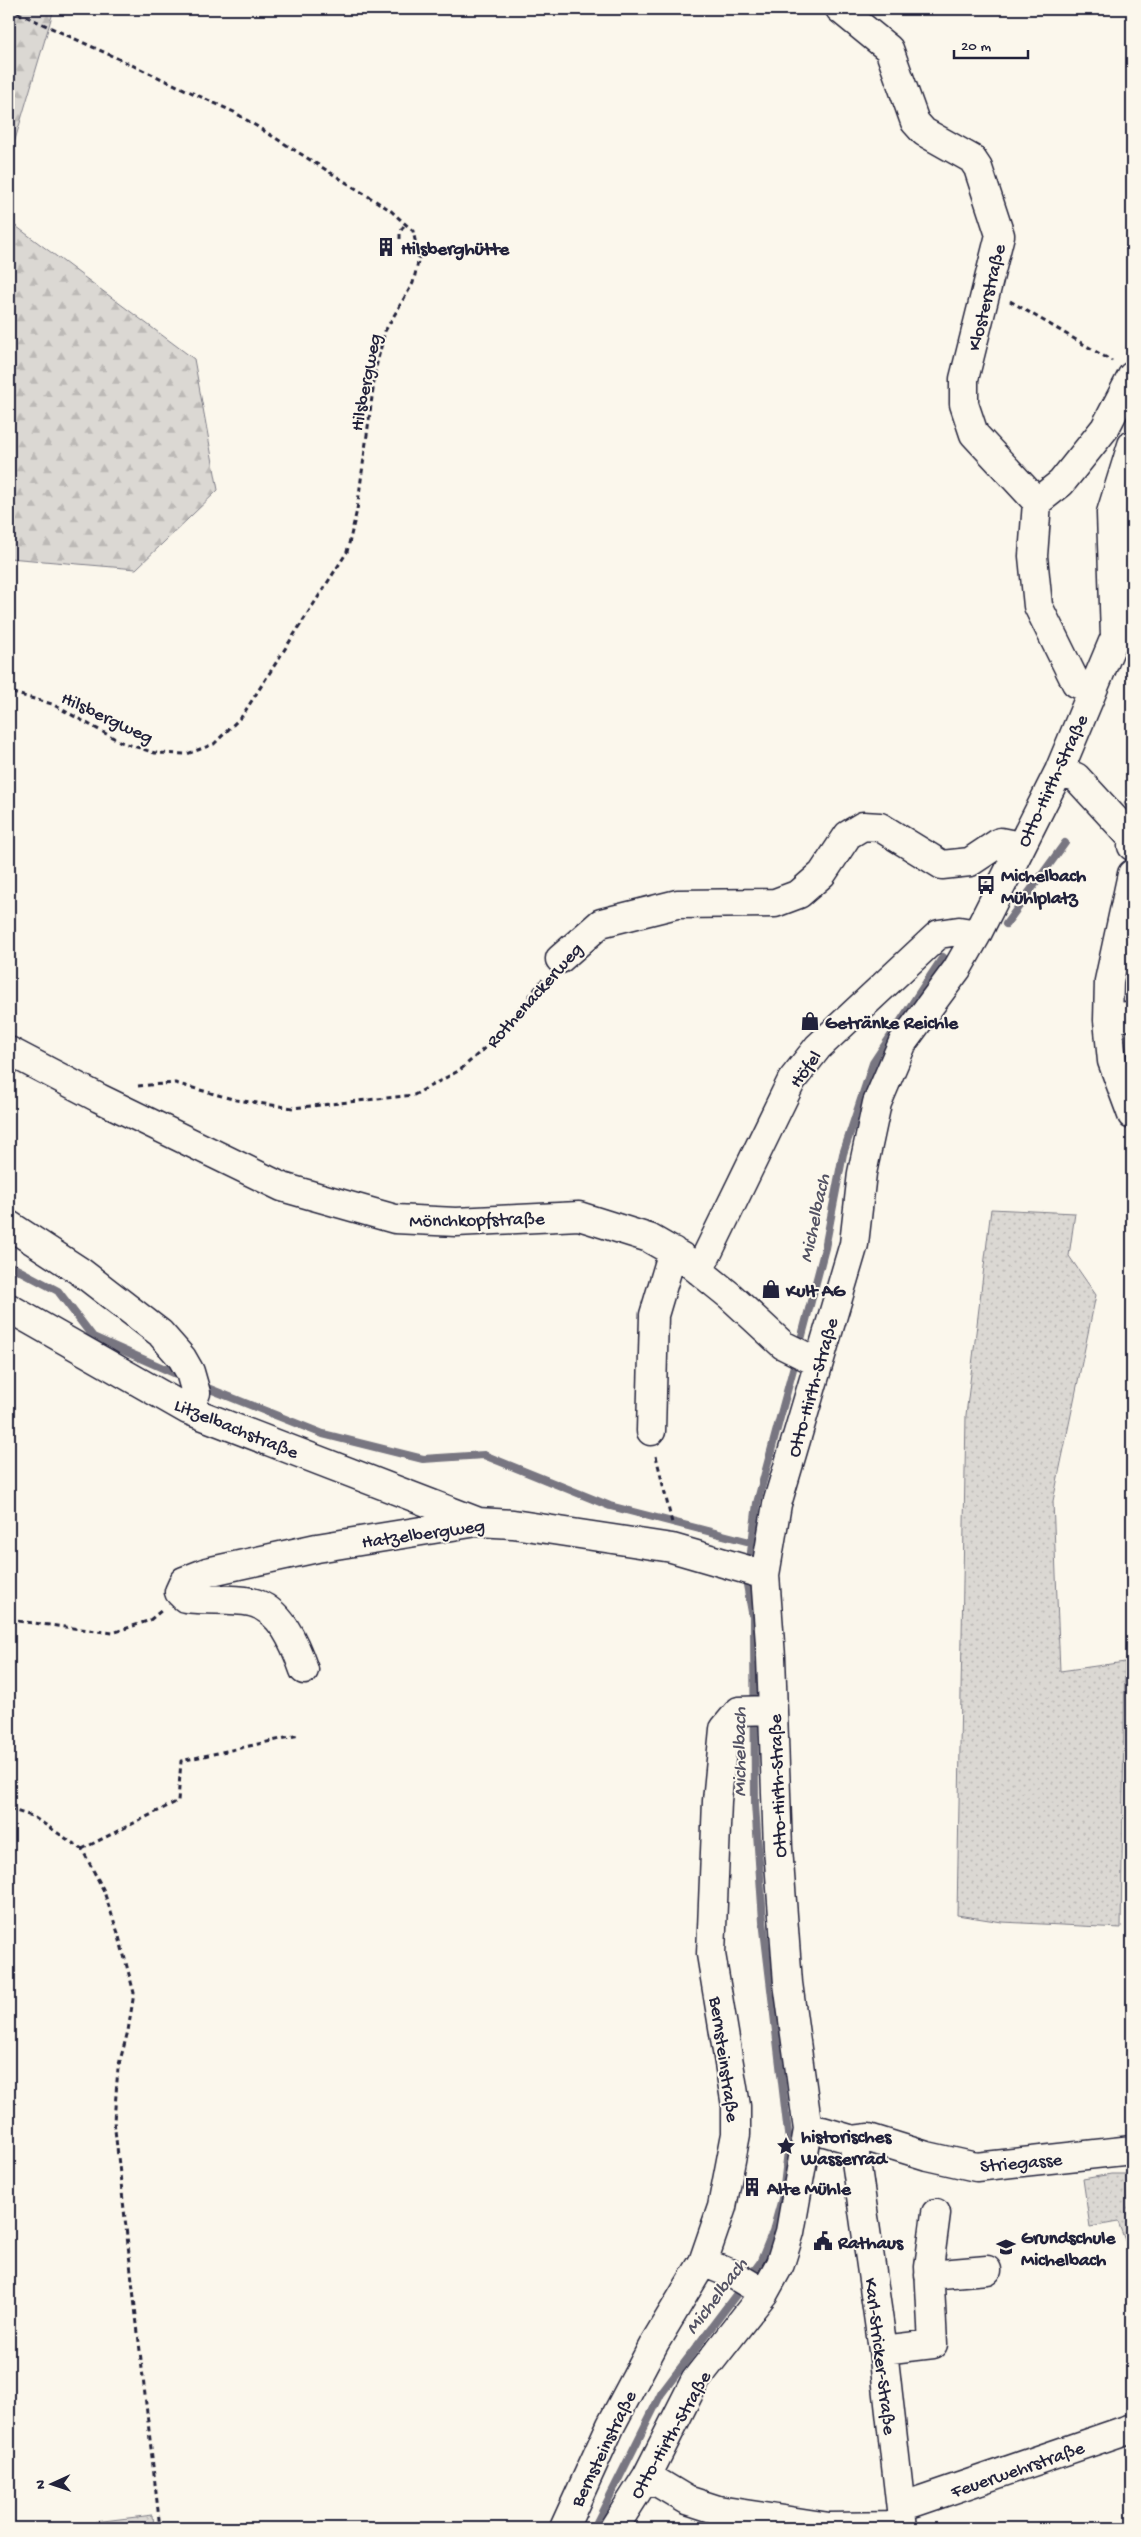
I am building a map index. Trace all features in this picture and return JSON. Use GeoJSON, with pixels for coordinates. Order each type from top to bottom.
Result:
{"type":"FeatureCollection","features":[{"type":"Feature","properties":{"kind":"street","name":"Klosterstraße"},"geometry":{"type":"LineString","coordinates":[[840,9],[888,50],[915,122],[924,132],[972,159],[978,168],[1000,235],[964,379],[964,404],[974,434],[1038,502]]}},
{"type":"Feature","properties":{"kind":"street"},"geometry":{"type":"LineString","coordinates":[[1092,690],[1076,683],[1038,606],[1033,556],[1038,502],[1061,482],[1105,428],[1124,370]]}},
{"type":"Feature","properties":{"kind":"street","name":"Otto-Hirth-Straße"},"geometry":{"type":"LineString","coordinates":[[614,2528],[647,2476],[695,2381],[751,2285],[780,2264],[790,2232],[808,2130],[788,1983],[778,1848],[758,1711],[754,1572],[777,1504],[802,1355],[854,1244],[862,1173],[877,1103],[903,1042],[957,969],[977,934],[1058,771],[1115,637],[1111,513],[1132,445]]}},
{"type":"Feature","properties":{"kind":"street"},"geometry":{"type":"LineString","coordinates":[[1058,771],[1076,777],[1132,840]]}},
{"type":"Feature","properties":{"kind":"street","name":"Rothenackerweg"},"geometry":{"type":"LineString","coordinates":[[560,958],[601,923],[678,904],[775,903],[799,894],[822,874],[848,835],[863,826],[880,827],[942,865],[970,862],[1000,842],[1020,846]]}},
{"type":"Feature","properties":{"kind":"street"},"geometry":{"type":"LineString","coordinates":[[1132,874],[1109,980],[1120,1018],[1112,1061],[1132,1114]]}},
{"type":"Feature","properties":{"kind":"street","name":"Höfel"},"geometry":{"type":"LineString","coordinates":[[699,1270],[792,1080],[818,1047],[939,934],[959,931],[977,934]]}},
{"type":"Feature","properties":{"kind":"street","name":"Mönchkopfstraße"},"geometry":{"type":"LineString","coordinates":[[9,1051],[99,1098],[282,1186],[395,1219],[456,1222],[578,1216],[649,1238],[699,1270],[802,1355]]}},
{"type":"Feature","properties":{"kind":"street","name":"Litzelbachstraße"},"geometry":{"type":"LineString","coordinates":[[9,1225],[81,1272],[160,1333],[182,1358],[192,1392]]}},
{"type":"Feature","properties":{"kind":"street"},"geometry":{"type":"LineString","coordinates":[[651,1430],[654,1315],[672,1251]]}},
{"type":"Feature","properties":{"kind":"street","name":"Litzelbachstraße"},"geometry":{"type":"LineString","coordinates":[[9,1308],[477,1522]]}},
{"type":"Feature","properties":{"kind":"street","name":"Hatzelbergweg"},"geometry":{"type":"LineString","coordinates":[[179,1592],[184,1581],[207,1572],[316,1548],[477,1522],[513,1524],[672,1548],[754,1572]]}},
{"type":"Feature","properties":{"kind":"street"},"geometry":{"type":"LineString","coordinates":[[179,1592],[185,1598],[252,1603],[264,1609],[286,1630],[304,1670]]}},
{"type":"Feature","properties":{"kind":"street","name":"Bernsteinstraße"},"geometry":{"type":"LineString","coordinates":[[564,2528],[611,2425],[655,2342],[703,2262],[722,2207],[736,2134],[736,2106],[711,1954],[718,1801],[724,1729],[758,1711]]}},
{"type":"Feature","properties":{"kind":"street"},"geometry":{"type":"LineString","coordinates":[[808,2130],[822,2131],[854,2140]]}},
{"type":"Feature","properties":{"kind":"street","name":"Striegasse"},"geometry":{"type":"LineString","coordinates":[[854,2140],[869,2138],[927,2156],[976,2167],[1132,2150]]}},
{"type":"Feature","properties":{"kind":"street","name":"Karl-Stricker-Straße"},"geometry":{"type":"LineString","coordinates":[[854,2140],[883,2350],[902,2521]]}},
{"type":"Feature","properties":{"kind":"street"},"geometry":{"type":"LineString","coordinates":[[883,2350],[933,2344],[929,2275],[936,2213]]}},
{"type":"Feature","properties":{"kind":"street"},"geometry":{"type":"LineString","coordinates":[[703,2262],[751,2285]]}},
{"type":"Feature","properties":{"kind":"street"},"geometry":{"type":"LineString","coordinates":[[929,2275],[987,2270]]}},
{"type":"Feature","properties":{"kind":"street","name":"Feuerwehrstraße"},"geometry":{"type":"LineString","coordinates":[[647,2476],[687,2500],[718,2510],[829,2527],[866,2528],[902,2521],[918,2503],[1132,2428]]}},
{"type":"Feature","properties":{"kind":"path","name":"Hilsbergweg"},"geometry":{"type":"LineString","coordinates":[[9,10],[234,112],[390,210],[413,231],[419,258],[413,283],[386,331],[376,367],[357,510],[347,552],[242,716],[214,744],[186,754],[155,753],[121,742],[52,704],[9,692]]}},
{"type":"Feature","properties":{"kind":"path"},"geometry":{"type":"LineString","coordinates":[[400,239],[400,233],[405,223]]}},
{"type":"Feature","properties":{"kind":"path"},"geometry":{"type":"LineString","coordinates":[[987,287],[1124,370]]}},
{"type":"Feature","properties":{"kind":"path","name":"Rothenackerweg"},"geometry":{"type":"LineString","coordinates":[[136,1087],[175,1083],[236,1100],[294,1108],[414,1095],[460,1070],[497,1037],[560,958]]}},
{"type":"Feature","properties":{"kind":"path"},"geometry":{"type":"LineString","coordinates":[[658,1466],[673,1528]]}},
{"type":"Feature","properties":{"kind":"path"},"geometry":{"type":"LineString","coordinates":[[9,1620],[113,1633],[150,1620],[163,1609],[168,1598],[179,1592]]}},
{"type":"Feature","properties":{"kind":"path"},"geometry":{"type":"LineString","coordinates":[[82,1849],[178,1801],[181,1760],[300,1735]]}},
{"type":"Feature","properties":{"kind":"path"},"geometry":{"type":"LineString","coordinates":[[9,1809],[32,1816],[82,1849],[103,1888],[118,1933],[134,1993],[128,2030],[118,2068],[114,2121],[160,2528]]}},
{"type":"Feature","properties":{"kind":"green space"},"geometry":{"type":"Polygon","coordinates":[[[9,9],[54,9],[9,160],[9,9]]]}},
{"type":"Feature","properties":{"kind":"green space"},"geometry":{"type":"Polygon","coordinates":[[[9,221],[194,359],[218,490],[136,569],[9,558],[9,221]]]}},
{"type":"Feature","properties":{"kind":"green space"},"geometry":{"type":"Polygon","coordinates":[[[991,1209],[1075,1213],[1069,1256],[1096,1295],[1053,1501],[1060,1671],[1125,1662],[1121,1928],[1002,1922],[957,1915],[966,1415],[991,1209]]]}},
{"type":"Feature","properties":{"kind":"green space"},"geometry":{"type":"Polygon","coordinates":[[[1111,2174],[1132,2174],[1132,2259],[1118,2222],[1090,2227],[1083,2179],[1111,2174]]]}},
{"type":"Feature","properties":{"kind":"green space"},"geometry":{"type":"Polygon","coordinates":[[[153,2515],[154,2528],[96,2528],[95,2522],[153,2515]]]}},
{"type":"Feature","properties":{"kind":"waterway","name":"Michelbach"},"geometry":{"type":"LineString","coordinates":[[1132,525],[1127,571],[1132,589]]}},
{"type":"Feature","properties":{"kind":"waterway","name":"Michelbach"},"geometry":{"type":"LineString","coordinates":[[1128,803],[1132,800]]}},
{"type":"Feature","properties":{"kind":"waterway","name":"Michelbach"},"geometry":{"type":"LineString","coordinates":[[1006,924],[1065,843]]}},
{"type":"Feature","properties":{"kind":"waterway","name":"Michelbach"},"geometry":{"type":"LineString","coordinates":[[799,1347],[825,1248],[843,1154],[873,1063],[943,957]]}},
{"type":"Feature","properties":{"kind":"waterway"},"geometry":{"type":"LineString","coordinates":[[9,1265],[58,1291],[93,1337],[183,1377]]}},
{"type":"Feature","properties":{"kind":"waterway","name":"Michelbach"},"geometry":{"type":"LineString","coordinates":[[594,2528],[661,2394],[760,2263],[773,2231],[783,2195],[789,2142],[763,1921],[755,1804],[754,1623],[747,1585],[757,1503],[796,1358]]}},
{"type":"Feature","properties":{"kind":"waterway"},"geometry":{"type":"LineString","coordinates":[[200,1385],[323,1434],[423,1459],[484,1455],[610,1506],[754,1543]]}},
{"type":"Feature","properties":{"kind":"place","name":"Hilsberghütte"},"geometry":{"type":"Point","coordinates":[386,247]}},
{"type":"Feature","properties":{"kind":"place","name":"Michelbach Mühlplatz"},"geometry":{"type":"Point","coordinates":[986,885]}},
{"type":"Feature","properties":{"kind":"place","name":"Getränke Reichle"},"geometry":{"type":"Point","coordinates":[810,1021]}},
{"type":"Feature","properties":{"kind":"place","name":"Kult AG"},"geometry":{"type":"Point","coordinates":[771,1289]}},
{"type":"Feature","properties":{"kind":"place","name":"historisches Wasserrad"},"geometry":{"type":"Point","coordinates":[786,2146]}},
{"type":"Feature","properties":{"kind":"place","name":"Alte Mühle"},"geometry":{"type":"Point","coordinates":[752,2187]}},
{"type":"Feature","properties":{"kind":"place","name":"Rathaus"},"geometry":{"type":"Point","coordinates":[823,2241]}},
{"type":"Feature","properties":{"kind":"place","name":"Grundschule Michelbach"},"geometry":{"type":"Point","coordinates":[1006,2247]}}]}
